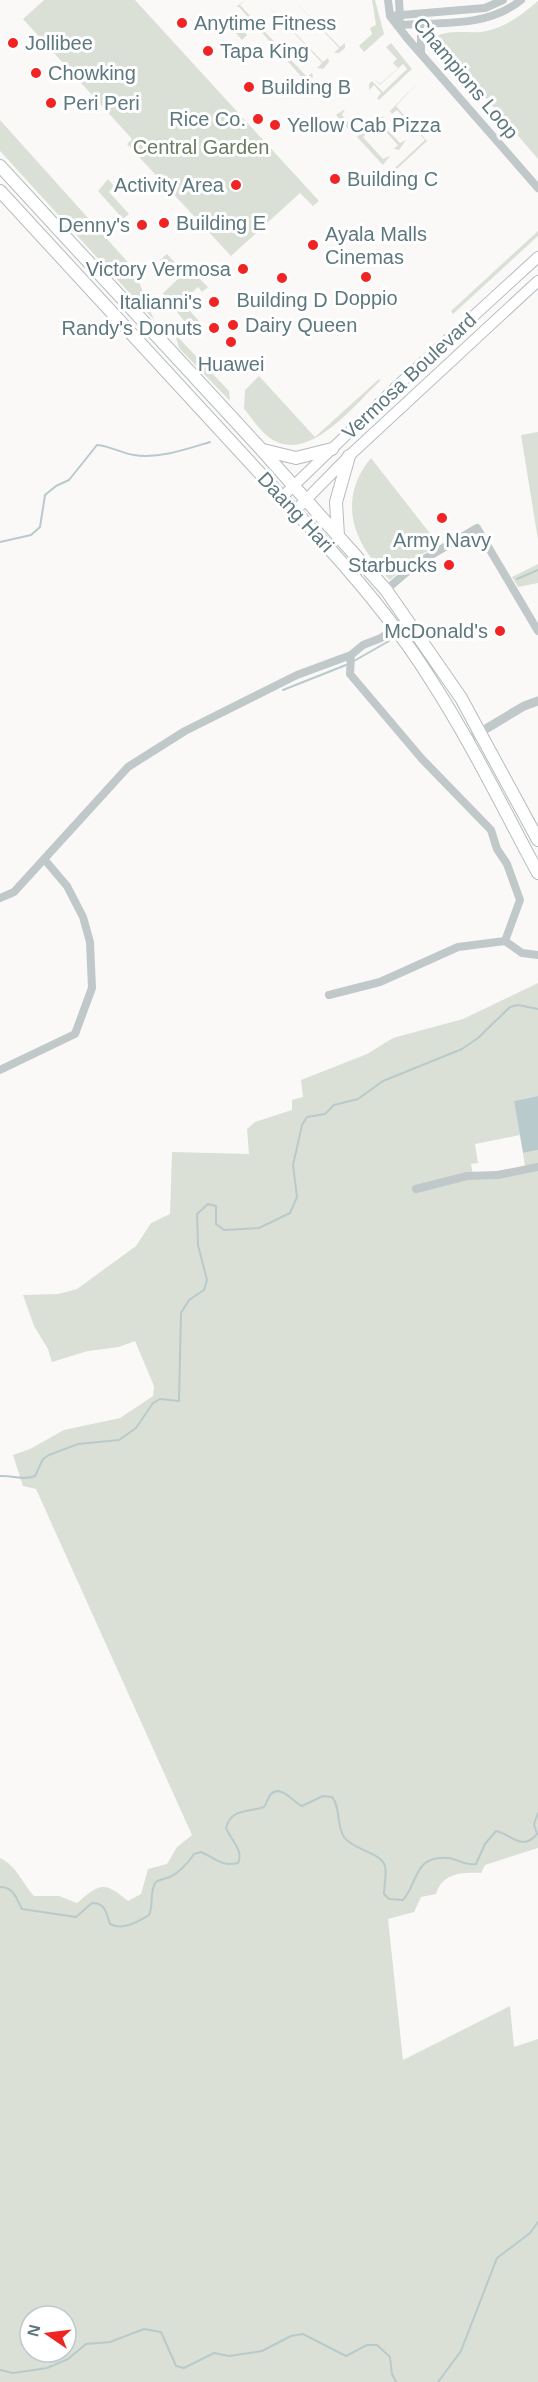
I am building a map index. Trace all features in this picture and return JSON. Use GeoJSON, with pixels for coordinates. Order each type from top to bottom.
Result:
{"type":"FeatureCollection","features":[{"type":"Feature","properties":{"kind":"main road","name":"Daang Hari"},"geometry":{"type":"LineString","coordinates":[[0,166],[260,448],[386,590],[407,617],[461,698],[538,840]]}},
{"type":"Feature","properties":{"kind":"main road","name":"Daang Hari"},"geometry":{"type":"LineString","coordinates":[[0,191],[295,510],[395,627],[430,678],[467,740],[538,873]]}},
{"type":"Feature","properties":{"kind":"main road","name":"Vermosa Boulevard"},"geometry":{"type":"LineString","coordinates":[[282,497],[538,257]]}},
{"type":"Feature","properties":{"kind":"main road","name":"Vermosa Boulevard"},"geometry":{"type":"LineString","coordinates":[[295,510],[348,456],[538,281]]}},
{"type":"Feature","properties":{"kind":"main road"},"geometry":{"type":"LineString","coordinates":[[260,448],[276,455],[296,458],[332,449]]}},
{"type":"Feature","properties":{"kind":"main road"},"geometry":{"type":"LineString","coordinates":[[338,536],[336,502],[348,456]]}},
{"type":"Feature","properties":{"kind":"street"},"geometry":{"type":"LineString","coordinates":[[388,0],[390,16],[398,25],[494,17],[521,0]]}},
{"type":"Feature","properties":{"kind":"street"},"geometry":{"type":"LineString","coordinates":[[399,0],[401,15]]}},
{"type":"Feature","properties":{"kind":"street"},"geometry":{"type":"LineString","coordinates":[[390,16],[485,8],[503,0]]}},
{"type":"Feature","properties":{"kind":"street","name":"Champions Loop"},"geometry":{"type":"LineString","coordinates":[[401,15],[398,25],[538,188]]}},
{"type":"Feature","properties":{"kind":"street"},"geometry":{"type":"LineString","coordinates":[[423,56],[419,43],[421,34],[427,26],[438,22]]}},
{"type":"Feature","properties":{"kind":"street"},"geometry":{"type":"LineString","coordinates":[[386,590],[416,564],[477,528],[538,631]]}},
{"type":"Feature","properties":{"kind":"street"},"geometry":{"type":"LineString","coordinates":[[0,898],[14,892],[128,767],[185,731],[297,675],[351,655],[407,617]]}},
{"type":"Feature","properties":{"kind":"street"},"geometry":{"type":"LineString","coordinates":[[351,655],[350,674],[422,759],[490,830],[497,849],[507,864],[520,900],[506,941]]}},
{"type":"Feature","properties":{"kind":"street"},"geometry":{"type":"LineString","coordinates":[[467,740],[538,701]]}},
{"type":"Feature","properties":{"kind":"street"},"geometry":{"type":"LineString","coordinates":[[0,1070],[75,1034],[92,988],[90,942],[83,917],[63,881],[44,860]]}},
{"type":"Feature","properties":{"kind":"street"},"geometry":{"type":"LineString","coordinates":[[329,995],[380,982],[458,947],[506,941],[522,953],[538,955]]}},
{"type":"Feature","properties":{"kind":"street"},"geometry":{"type":"LineString","coordinates":[[417,1189],[467,1176],[498,1175],[538,1167]]}},
{"type":"Feature","properties":{"kind":"green space","name":"Central Garden"},"geometry":{"type":"Polygon","coordinates":[[[44,0],[135,0],[319,201],[313,206],[300,193],[231,256],[127,144],[132,139],[23,19],[44,0]]]}},
{"type":"Feature","properties":{"kind":"green space"},"geometry":{"type":"Polygon","coordinates":[[[245,0],[240,5],[307,77],[312,73],[313,77],[307,83],[239,7],[236,7],[245,0]]]}},
{"type":"Feature","properties":{"kind":"green space"},"geometry":{"type":"Polygon","coordinates":[[[263,0],[323,62],[328,58],[329,62],[323,69],[317,68],[322,63],[263,0]]]}},
{"type":"Feature","properties":{"kind":"green space"},"geometry":{"type":"Polygon","coordinates":[[[294,0],[340,47],[345,43],[345,48],[339,53],[334,53],[339,48],[294,0]]]}},
{"type":"Feature","properties":{"kind":"green space"},"geometry":{"type":"Polygon","coordinates":[[[372,0],[375,0],[384,34],[364,52],[359,46],[372,34],[370,28],[376,25],[372,0]]]}},
{"type":"Feature","properties":{"kind":"green space"},"geometry":{"type":"Polygon","coordinates":[[[538,1],[538,159],[435,39],[443,34],[480,32],[497,28],[518,17],[538,1]]]}},
{"type":"Feature","properties":{"kind":"green space"},"geometry":{"type":"Polygon","coordinates":[[[232,14],[247,35],[242,40],[225,21],[232,14]]]}},
{"type":"Feature","properties":{"kind":"green space"},"geometry":{"type":"Polygon","coordinates":[[[391,43],[412,69],[379,100],[377,98],[381,93],[374,85],[369,90],[369,84],[372,81],[383,92],[407,69],[403,64],[380,85],[374,79],[380,84],[398,68],[393,63],[397,59],[386,47],[391,43]]]}},
{"type":"Feature","properties":{"kind":"green space"},"geometry":{"type":"Polygon","coordinates":[[[421,79],[396,106],[427,141],[384,181],[382,180],[425,140],[397,110],[392,114],[390,111],[421,79]]]}},
{"type":"Feature","properties":{"kind":"green space"},"geometry":{"type":"Polygon","coordinates":[[[345,109],[342,115],[351,125],[357,122],[351,132],[336,115],[345,109]]]}},
{"type":"Feature","properties":{"kind":"green space"},"geometry":{"type":"Polygon","coordinates":[[[378,116],[384,117],[379,121],[400,143],[406,140],[399,150],[394,149],[398,145],[378,123],[372,126],[378,116]]]}},
{"type":"Feature","properties":{"kind":"green space"},"geometry":{"type":"Polygon","coordinates":[[[0,120],[134,269],[154,320],[0,151],[0,120]]]}},
{"type":"Feature","properties":{"kind":"green space"},"geometry":{"type":"Polygon","coordinates":[[[364,131],[368,132],[363,137],[383,159],[390,156],[383,165],[357,137],[364,131]]]}},
{"type":"Feature","properties":{"kind":"green space"},"geometry":{"type":"Polygon","coordinates":[[[108,179],[114,186],[109,192],[129,214],[123,219],[98,191],[108,179]]]}},
{"type":"Feature","properties":{"kind":"green space"},"geometry":{"type":"Polygon","coordinates":[[[538,231],[538,236],[453,314],[451,311],[538,231]]]}},
{"type":"Feature","properties":{"kind":"green space"},"geometry":{"type":"Polygon","coordinates":[[[167,254],[192,278],[196,275],[208,287],[202,292],[198,287],[182,302],[200,322],[198,324],[202,331],[189,327],[163,293],[178,279],[160,260],[167,254]]]}},
{"type":"Feature","properties":{"kind":"green space"},"geometry":{"type":"Polygon","coordinates":[[[175,334],[229,391],[230,401],[179,348],[175,334]]]}},
{"type":"Feature","properties":{"kind":"green space"},"geometry":{"type":"Polygon","coordinates":[[[259,376],[315,437],[379,379],[380,381],[345,416],[317,437],[302,443],[287,445],[269,437],[244,409],[245,390],[259,376]]]}},
{"type":"Feature","properties":{"kind":"green space"},"geometry":{"type":"Polygon","coordinates":[[[538,432],[538,540],[521,435],[538,432]]]}},
{"type":"Feature","properties":{"kind":"green space"},"geometry":{"type":"Polygon","coordinates":[[[371,458],[439,545],[411,560],[390,580],[364,547],[358,534],[352,509],[356,483],[371,458]]]}},
{"type":"Feature","properties":{"kind":"green space"},"geometry":{"type":"Polygon","coordinates":[[[538,564],[538,583],[518,587],[512,577],[538,564]]]}},
{"type":"Feature","properties":{"kind":"green space"},"geometry":{"type":"Polygon","coordinates":[[[538,983],[538,1096],[514,1101],[520,1135],[475,1144],[478,1163],[471,1164],[473,1174],[525,1167],[523,1153],[538,1150],[538,1848],[485,1865],[481,1873],[454,1875],[443,1882],[436,1894],[421,1897],[414,1912],[388,1919],[403,2060],[510,2006],[514,2047],[538,2039],[538,2382],[0,2382],[0,1858],[15,1870],[34,1896],[59,1896],[77,1903],[96,1888],[107,1887],[128,1901],[141,1894],[148,1869],[167,1864],[177,1847],[192,1835],[36,1489],[23,1486],[13,1455],[30,1449],[64,1430],[120,1418],[153,1396],[154,1386],[135,1341],[119,1347],[88,1351],[52,1362],[48,1349],[34,1326],[23,1295],[58,1294],[77,1289],[136,1246],[151,1223],[170,1214],[172,1152],[249,1154],[247,1129],[255,1122],[292,1110],[292,1100],[303,1097],[301,1080],[367,1054],[393,1038],[463,1019],[538,983]]]}},
{"type":"Feature","properties":{"kind":"shaded area"},"geometry":{"type":"Polygon","coordinates":[[[538,1096],[538,1150],[523,1153],[514,1101],[538,1096]]]}},
{"type":"Feature","properties":{"kind":"waterway"},"geometry":{"type":"LineString","coordinates":[[0,542],[31,535],[40,527],[45,495],[56,486],[69,480],[97,445],[134,455],[153,456],[173,453],[210,442]]}},
{"type":"Feature","properties":{"kind":"waterway"},"geometry":{"type":"LineString","coordinates":[[517,579],[538,570]]}},
{"type":"Feature","properties":{"kind":"waterway"},"geometry":{"type":"LineString","coordinates":[[354,661],[389,641]]}},
{"type":"Feature","properties":{"kind":"waterway"},"geometry":{"type":"LineString","coordinates":[[283,690],[346,665]]}},
{"type":"Feature","properties":{"kind":"waterway"},"geometry":{"type":"LineString","coordinates":[[0,1476],[27,1478],[35,1476],[43,1459],[49,1455],[78,1444],[119,1440],[136,1428],[153,1403],[160,1399],[179,1401],[181,1313],[189,1300],[204,1290],[207,1280],[198,1245],[197,1214],[208,1204],[216,1206],[216,1224],[224,1230],[259,1228],[290,1213],[297,1197],[293,1165],[302,1125],[307,1117],[325,1114],[334,1105],[358,1099],[383,1081],[462,1049],[478,1038],[510,1007],[518,1005],[538,1009]]}},
{"type":"Feature","properties":{"kind":"waterway"},"geometry":{"type":"LineString","coordinates":[[0,1887],[12,1891],[22,1909],[76,1917],[92,1903],[96,1903],[104,1909],[110,1924],[120,1927],[130,1925],[149,1915],[156,1882],[177,1873],[194,1854],[201,1852],[223,1863],[238,1863],[238,1850],[226,1828],[228,1822],[240,1812],[264,1807],[271,1794],[279,1791],[302,1806],[323,1796],[332,1797],[337,1806],[344,1837],[383,1862],[386,1872],[384,1894],[389,1899],[403,1900],[418,1872],[428,1861],[448,1858],[476,1864],[485,1844],[496,1831],[521,1842],[532,1839],[537,1834],[534,1824],[538,1813]]}},
{"type":"Feature","properties":{"kind":"waterway"},"geometry":{"type":"LineString","coordinates":[[438,2382],[461,2351],[497,2258],[530,2233],[538,2222]]}},
{"type":"Feature","properties":{"kind":"waterway"},"geometry":{"type":"LineString","coordinates":[[0,2370],[13,2373],[47,2368],[68,2359],[86,2344],[110,2342],[144,2329],[161,2332],[176,2366],[184,2368],[214,2353],[229,2356],[262,2351],[291,2336],[303,2334],[346,2356],[367,2345],[377,2345],[390,2357],[392,2374],[396,2382]]}},
{"type":"Feature","properties":{"kind":"place","name":"Anytime Fitness"},"geometry":{"type":"Point","coordinates":[182,23]}},
{"type":"Feature","properties":{"kind":"place","name":"Jollibee"},"geometry":{"type":"Point","coordinates":[13,43]}},
{"type":"Feature","properties":{"kind":"place","name":"Tapa King"},"geometry":{"type":"Point","coordinates":[208,51]}},
{"type":"Feature","properties":{"kind":"place","name":"Chowking"},"geometry":{"type":"Point","coordinates":[36,73]}},
{"type":"Feature","properties":{"kind":"place","name":"Building B"},"geometry":{"type":"Point","coordinates":[249,87]}},
{"type":"Feature","properties":{"kind":"place","name":"Peri Peri"},"geometry":{"type":"Point","coordinates":[51,103]}},
{"type":"Feature","properties":{"kind":"place","name":"Rice Co."},"geometry":{"type":"Point","coordinates":[258,119]}},
{"type":"Feature","properties":{"kind":"place","name":"Yellow Cab Pizza"},"geometry":{"type":"Point","coordinates":[275,125]}},
{"type":"Feature","properties":{"kind":"place","name":"Building C"},"geometry":{"type":"Point","coordinates":[335,179]}},
{"type":"Feature","properties":{"kind":"place","name":"Activity Area"},"geometry":{"type":"Point","coordinates":[236,185]}},
{"type":"Feature","properties":{"kind":"place","name":"Building E"},"geometry":{"type":"Point","coordinates":[164,223]}},
{"type":"Feature","properties":{"kind":"place","name":"Denny's"},"geometry":{"type":"Point","coordinates":[142,225]}},
{"type":"Feature","properties":{"kind":"place","name":"Ayala Malls Cinemas"},"geometry":{"type":"Point","coordinates":[313,245]}},
{"type":"Feature","properties":{"kind":"place","name":"Victory Vermosa"},"geometry":{"type":"Point","coordinates":[243,269]}},
{"type":"Feature","properties":{"kind":"place","name":"Doppio"},"geometry":{"type":"Point","coordinates":[366,277]}},
{"type":"Feature","properties":{"kind":"place","name":"Building D"},"geometry":{"type":"Point","coordinates":[282,278]}},
{"type":"Feature","properties":{"kind":"place","name":"Italianni's"},"geometry":{"type":"Point","coordinates":[214,302]}},
{"type":"Feature","properties":{"kind":"place","name":"Dairy Queen"},"geometry":{"type":"Point","coordinates":[233,325]}},
{"type":"Feature","properties":{"kind":"place","name":"Randy's Donuts"},"geometry":{"type":"Point","coordinates":[214,328]}},
{"type":"Feature","properties":{"kind":"place","name":"Huawei"},"geometry":{"type":"Point","coordinates":[231,342]}},
{"type":"Feature","properties":{"kind":"place","name":"Army Navy"},"geometry":{"type":"Point","coordinates":[442,518]}},
{"type":"Feature","properties":{"kind":"place","name":"Starbucks"},"geometry":{"type":"Point","coordinates":[449,565]}},
{"type":"Feature","properties":{"kind":"place","name":"McDonald's"},"geometry":{"type":"Point","coordinates":[500,631]}}]}
